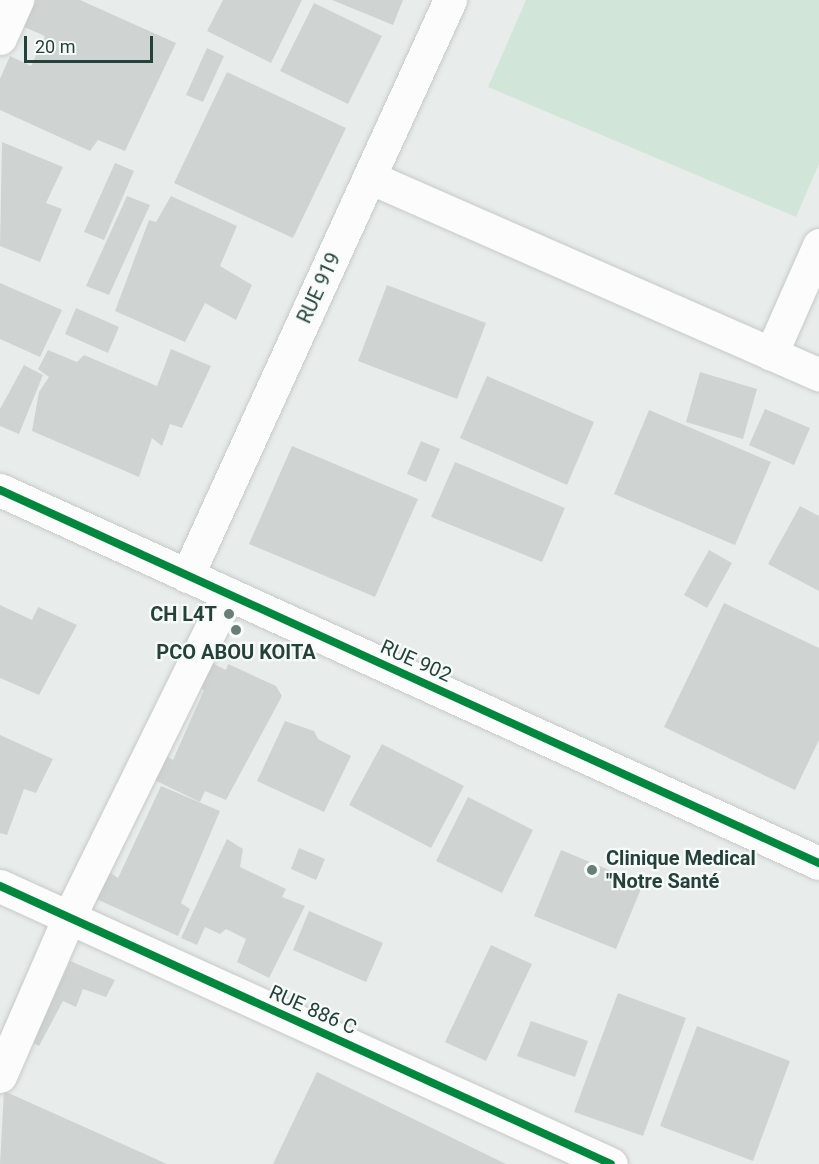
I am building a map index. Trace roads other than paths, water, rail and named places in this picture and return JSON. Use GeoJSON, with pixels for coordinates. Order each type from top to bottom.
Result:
{"type":"FeatureCollection","features":[{"type":"Feature","properties":{"kind":"street"},"geometry":{"type":"LineString","coordinates":[[0,38],[17,0]]}},
{"type":"Feature","properties":{"kind":"street","name":"RUE 919"},"geometry":{"type":"LineString","coordinates":[[187,576],[450,0]]}},
{"type":"Feature","properties":{"kind":"street"},"geometry":{"type":"LineString","coordinates":[[369,177],[819,375]]}},
{"type":"Feature","properties":{"kind":"street"},"geometry":{"type":"LineString","coordinates":[[771,354],[819,245]]}},
{"type":"Feature","properties":{"kind":"street","name":"RUE 902"},"geometry":{"type":"LineString","coordinates":[[0,490],[819,863]]}},
{"type":"Feature","properties":{"kind":"street"},"geometry":{"type":"LineString","coordinates":[[0,1076],[69,917],[228,594]]}},
{"type":"Feature","properties":{"kind":"street","name":"RUE 886 C"},"geometry":{"type":"LineString","coordinates":[[0,886],[605,1163]]}},
{"type":"Feature","properties":{"kind":"place","name":"CH L4T"},"geometry":{"type":"Point","coordinates":[229,614]}},
{"type":"Feature","properties":{"kind":"place","name":"PCO ABOU KOITA"},"geometry":{"type":"Point","coordinates":[236,630]}},
{"type":"Feature","properties":{"kind":"place","name":"Clinique Medical \"Notre Santé"},"geometry":{"type":"Point","coordinates":[592,870]}}]}
